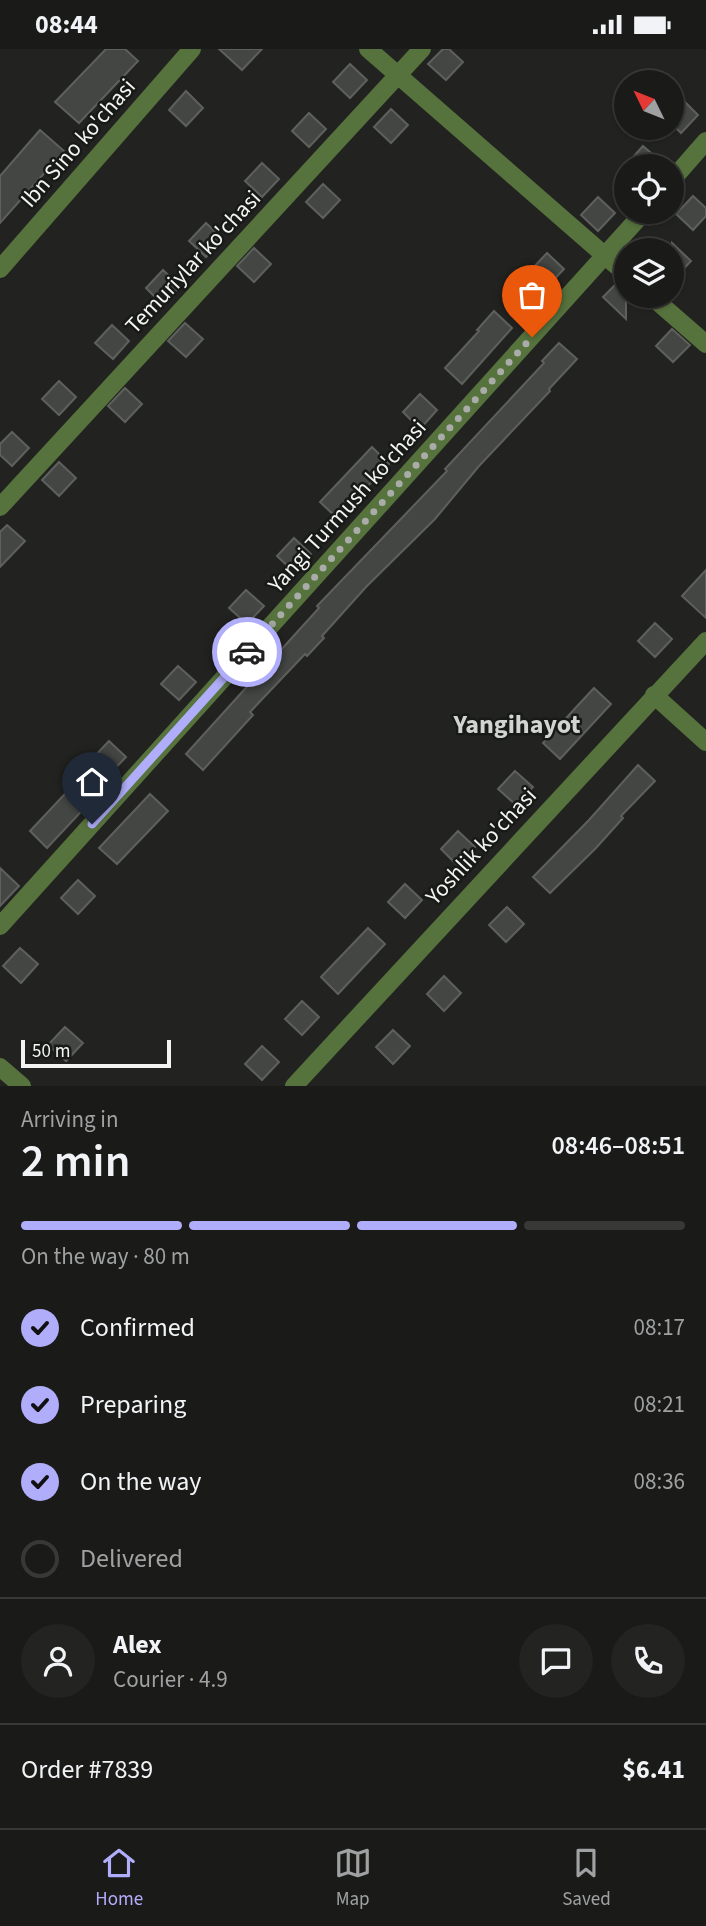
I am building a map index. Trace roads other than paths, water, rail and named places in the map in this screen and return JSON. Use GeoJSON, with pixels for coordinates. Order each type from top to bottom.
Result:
{"type":"FeatureCollection","features":[{"type":"Feature","properties":{"kind":"street","name":"Ibn Sino ko'chasi"},"geometry":{"type":"LineString","coordinates":[[0,269],[192,49]]}},
{"type":"Feature","properties":{"kind":"street"},"geometry":{"type":"LineString","coordinates":[[368,49],[614,263]]}},
{"type":"Feature","properties":{"kind":"street","name":"Temuriylar ko'chasi"},"geometry":{"type":"LineString","coordinates":[[0,507],[422,49]]}},
{"type":"Feature","properties":{"kind":"street"},"geometry":{"type":"LineString","coordinates":[[684,166],[706,141]]}},
{"type":"Feature","properties":{"kind":"street","name":"Yangi Turmush ko'chasi"},"geometry":{"type":"LineString","coordinates":[[0,926],[633,224]]}},
{"type":"Feature","properties":{"kind":"street"},"geometry":{"type":"LineString","coordinates":[[665,308],[706,344]]}},
{"type":"Feature","properties":{"kind":"street","name":"Yoshlik ko'chasi"},"geometry":{"type":"LineString","coordinates":[[294,1086],[706,641]]}},
{"type":"Feature","properties":{"kind":"street"},"geometry":{"type":"LineString","coordinates":[[654,695],[706,742]]}},
{"type":"Feature","properties":{"kind":"street"},"geometry":{"type":"LineString","coordinates":[[0,1067],[22,1086]]}},
{"type":"Feature","properties":{"kind":"district","name":"Yangihayot"},"geometry":{"type":"Point","coordinates":[517,724]}}]}
